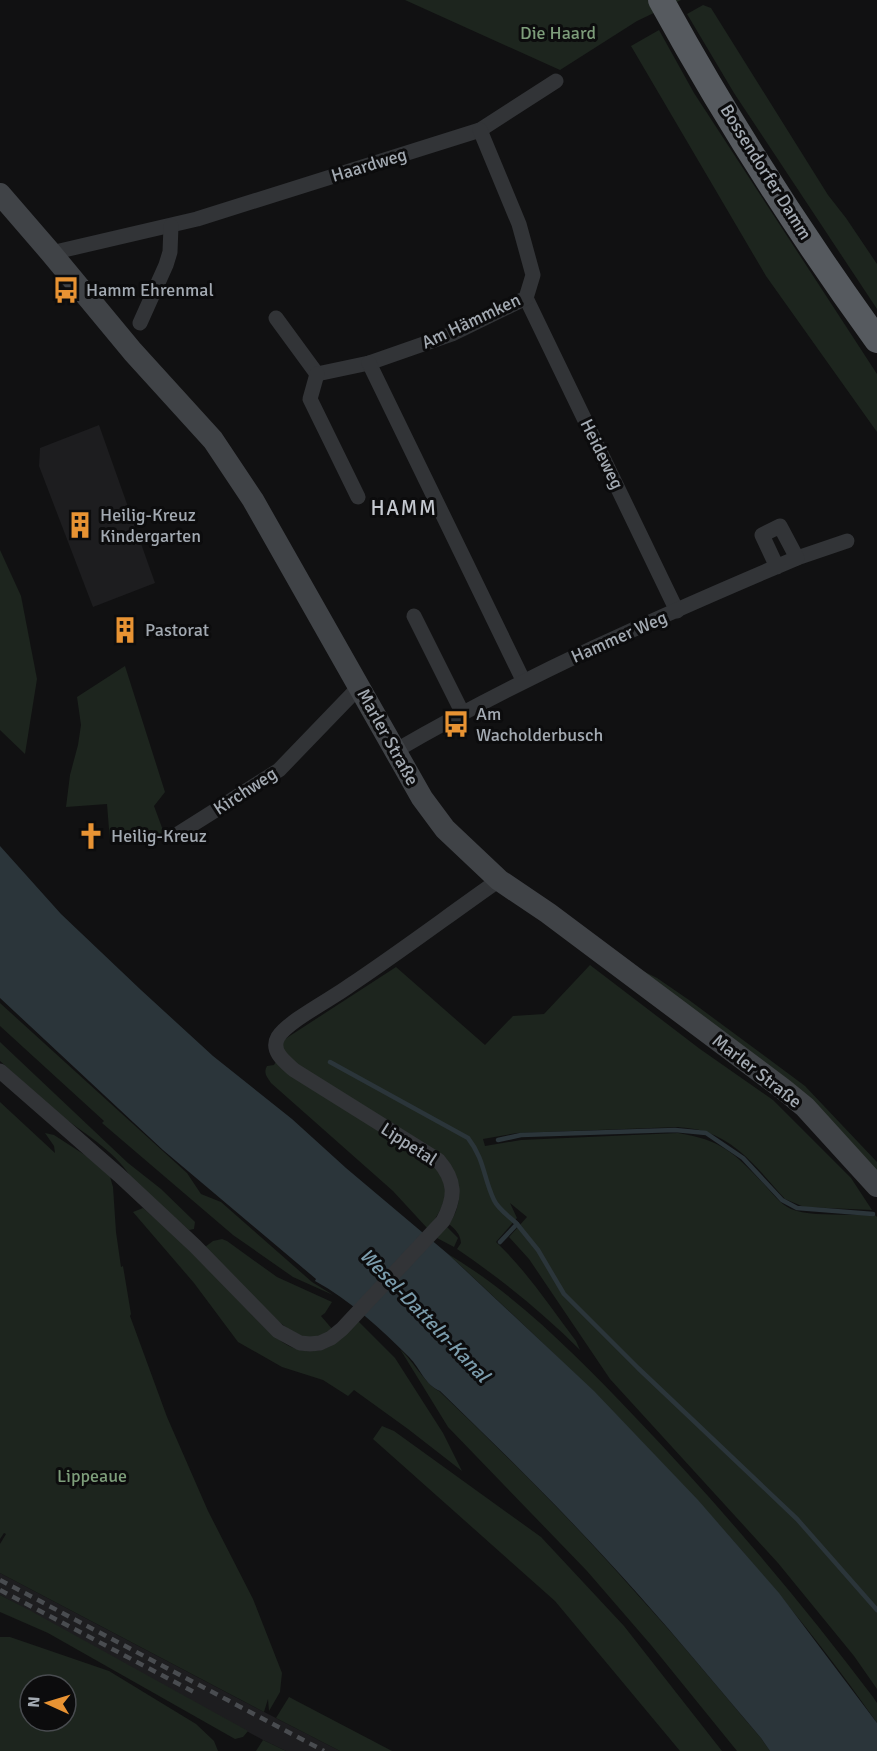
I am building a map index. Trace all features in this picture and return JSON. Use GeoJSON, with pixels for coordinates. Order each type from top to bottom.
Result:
{"type":"FeatureCollection","features":[{"type":"Feature","properties":{"kind":"highway","name":"Bossendorfer Damm"},"geometry":{"type":"LineString","coordinates":[[666,9],[771,182],[877,340]]}},
{"type":"Feature","properties":{"kind":"main road","name":"Marler Straße"},"geometry":{"type":"LineString","coordinates":[[0,194],[133,352],[213,440],[253,500],[422,798],[439,822],[462,847],[499,880],[548,913],[805,1107],[877,1186]]}},
{"type":"Feature","properties":{"kind":"street","name":"Haardweg"},"geometry":{"type":"LineString","coordinates":[[51,253],[171,226],[480,130],[556,81]]}},
{"type":"Feature","properties":{"kind":"street","name":"Am Hämmken"},"geometry":{"type":"LineString","coordinates":[[317,374],[369,363],[452,334],[526,298],[533,274],[519,224],[480,130]]}},
{"type":"Feature","properties":{"kind":"street"},"geometry":{"type":"LineString","coordinates":[[140,323],[166,266],[170,252],[171,226]]}},
{"type":"Feature","properties":{"kind":"street","name":"Heideweg"},"geometry":{"type":"LineString","coordinates":[[526,298],[677,611]]}},
{"type":"Feature","properties":{"kind":"street"},"geometry":{"type":"LineString","coordinates":[[276,318],[317,374],[310,399],[358,497]]}},
{"type":"Feature","properties":{"kind":"street"},"geometry":{"type":"LineString","coordinates":[[369,363],[523,680]]}},
{"type":"Feature","properties":{"kind":"street"},"geometry":{"type":"LineString","coordinates":[[777,567],[762,535],[780,526],[797,558]]}},
{"type":"Feature","properties":{"kind":"street","name":"Hammer Weg"},"geometry":{"type":"LineString","coordinates":[[395,750],[523,680],[797,558],[847,541]]}},
{"type":"Feature","properties":{"kind":"street"},"geometry":{"type":"LineString","coordinates":[[414,616],[462,712]]}},
{"type":"Feature","properties":{"kind":"street","name":"Kirchweg"},"geometry":{"type":"LineString","coordinates":[[173,837],[279,770],[360,686]]}},
{"type":"Feature","properties":{"kind":"street","name":"Lippetal"},"geometry":{"type":"LineString","coordinates":[[0,1071],[119,1175],[195,1246],[278,1331],[300,1343],[320,1343],[331,1338],[351,1320],[443,1221],[452,1201],[451,1178],[445,1168],[432,1156],[294,1070],[281,1059],[276,1046],[277,1041],[286,1028],[350,986],[499,880]]}},
{"type":"Feature","properties":{"kind":"shaded area"},"geometry":{"type":"Polygon","coordinates":[[[99,425],[155,583],[93,607],[39,466],[40,448],[99,425]]]}},
{"type":"Feature","properties":{"kind":"shaded area"},"geometry":{"type":"Polygon","coordinates":[[[0,1573],[340,1751],[286,1751],[263,1740],[0,1595],[0,1573]]]}},
{"type":"Feature","properties":{"kind":"green space","name":"Die Haard"},"geometry":{"type":"Polygon","coordinates":[[[405,0],[681,0],[637,21],[560,70],[405,0]]]}},
{"type":"Feature","properties":{"kind":"green space"},"geometry":{"type":"Polygon","coordinates":[[[703,5],[711,8],[828,195],[877,264],[877,309],[734,93],[687,14],[703,5]]]}},
{"type":"Feature","properties":{"kind":"green space"},"geometry":{"type":"Polygon","coordinates":[[[659,30],[694,93],[877,374],[877,432],[766,276],[631,46],[659,30]]]}},
{"type":"Feature","properties":{"kind":"green space"},"geometry":{"type":"Polygon","coordinates":[[[0,550],[21,596],[37,679],[25,754],[0,730],[0,550]]]}},
{"type":"Feature","properties":{"kind":"green space","name":"Heilig-Kreuz"},"geometry":{"type":"Polygon","coordinates":[[[125,666],[165,792],[154,806],[164,833],[110,842],[107,804],[66,807],[70,775],[81,725],[77,697],[125,666]]]}},
{"type":"Feature","properties":{"kind":"green space"},"geometry":{"type":"Polygon","coordinates":[[[590,965],[700,1049],[773,1100],[851,1178],[872,1210],[804,1207],[785,1199],[740,1151],[718,1137],[692,1129],[678,1127],[517,1133],[483,1139],[485,1146],[521,1140],[678,1133],[717,1144],[735,1156],[791,1209],[809,1213],[875,1215],[877,1217],[877,1689],[854,1656],[778,1563],[610,1379],[529,1259],[509,1237],[527,1217],[510,1203],[517,1218],[496,1242],[538,1290],[576,1341],[580,1350],[521,1296],[457,1249],[461,1243],[460,1237],[449,1224],[457,1207],[459,1189],[454,1172],[443,1156],[299,1067],[281,1053],[282,1041],[396,967],[485,1045],[513,1016],[544,1014],[590,965]]]}},
{"type":"Feature","properties":{"kind":"green space"},"geometry":{"type":"Polygon","coordinates":[[[641,970],[689,1000],[805,1086],[877,1162],[877,1174],[641,970]]]}},
{"type":"Feature","properties":{"kind":"green space"},"geometry":{"type":"Polygon","coordinates":[[[0,1003],[187,1173],[201,1194],[221,1202],[312,1282],[333,1295],[293,1277],[233,1235],[102,1123],[104,1121],[0,1026],[0,1003]]]}},
{"type":"Feature","properties":{"kind":"green space"},"geometry":{"type":"Polygon","coordinates":[[[0,1042],[128,1163],[161,1189],[195,1222],[194,1229],[189,1230],[132,1180],[111,1154],[55,1110],[0,1061],[0,1042]]]}},
{"type":"Feature","properties":{"kind":"green space"},"geometry":{"type":"Polygon","coordinates":[[[277,1060],[432,1165],[443,1181],[445,1197],[439,1213],[428,1229],[393,1191],[271,1083],[265,1071],[267,1066],[274,1065],[277,1060]]]}},
{"type":"Feature","properties":{"kind":"green space","name":"Lippeaue"},"geometry":{"type":"Polygon","coordinates":[[[0,1102],[55,1153],[54,1146],[45,1133],[54,1135],[108,1170],[113,1187],[116,1232],[130,1316],[167,1417],[208,1511],[253,1599],[282,1673],[280,1692],[269,1711],[268,1699],[264,1712],[0,1573],[0,1544],[6,1534],[4,1533],[0,1539],[0,1102]]]}},
{"type":"Feature","properties":{"kind":"green space"},"geometry":{"type":"Polygon","coordinates":[[[143,1208],[209,1267],[256,1319],[289,1346],[300,1350],[318,1351],[333,1345],[358,1321],[395,1358],[443,1433],[462,1471],[354,1390],[348,1396],[323,1380],[282,1367],[238,1342],[194,1283],[133,1212],[143,1208]]]}},
{"type":"Feature","properties":{"kind":"green space"},"geometry":{"type":"Polygon","coordinates":[[[446,1226],[458,1238],[454,1247],[437,1238],[446,1226]]]}},
{"type":"Feature","properties":{"kind":"green space"},"geometry":{"type":"Polygon","coordinates":[[[222,1239],[277,1277],[332,1302],[321,1316],[333,1330],[318,1336],[305,1337],[278,1321],[205,1247],[213,1241],[222,1239]]]}},
{"type":"Feature","properties":{"kind":"green space"},"geometry":{"type":"Polygon","coordinates":[[[448,1254],[474,1270],[547,1329],[667,1451],[788,1589],[845,1660],[877,1703],[877,1723],[830,1659],[729,1536],[564,1363],[448,1254]]]}},
{"type":"Feature","properties":{"kind":"green space"},"geometry":{"type":"Polygon","coordinates":[[[400,1349],[429,1384],[490,1440],[589,1541],[652,1611],[770,1751],[737,1751],[587,1571],[448,1427],[400,1349]]]}},
{"type":"Feature","properties":{"kind":"green space"},"geometry":{"type":"Polygon","coordinates":[[[382,1426],[394,1431],[541,1537],[624,1626],[722,1751],[680,1751],[555,1601],[373,1439],[382,1426]]]}},
{"type":"Feature","properties":{"kind":"green space"},"geometry":{"type":"Polygon","coordinates":[[[0,1595],[248,1731],[243,1737],[235,1739],[48,1633],[0,1612],[0,1595]]]}},
{"type":"Feature","properties":{"kind":"green space"},"geometry":{"type":"Polygon","coordinates":[[[0,1637],[10,1637],[109,1671],[196,1724],[214,1741],[218,1751],[0,1751],[0,1637]]]}},
{"type":"Feature","properties":{"kind":"green space"},"geometry":{"type":"Polygon","coordinates":[[[289,1697],[392,1751],[340,1751],[276,1718],[289,1697]]]}},
{"type":"Feature","properties":{"kind":"green space"},"geometry":{"type":"Polygon","coordinates":[[[263,1740],[286,1751],[256,1751],[263,1740]]]}},
{"type":"Feature","properties":{"kind":"water","name":"Wesel-Datteln-Kanal"},"geometry":{"type":"Polygon","coordinates":[[[0,846],[61,914],[141,990],[213,1056],[292,1119],[448,1254],[594,1391],[698,1500],[779,1593],[877,1723],[877,1751],[770,1751],[684,1647],[613,1567],[515,1465],[440,1391],[430,1385],[413,1361],[398,1346],[353,1306],[315,1281],[316,1279],[163,1150],[0,998],[0,846]]]}},
{"type":"Feature","properties":{"kind":"waterway"},"geometry":{"type":"LineString","coordinates":[[330,1062],[468,1138],[478,1154],[490,1192],[496,1203],[517,1224],[500,1242]]}},
{"type":"Feature","properties":{"kind":"waterway"},"geometry":{"type":"LineString","coordinates":[[498,1140],[521,1135],[675,1130],[706,1133],[743,1158],[782,1200],[797,1208],[873,1214]]}},
{"type":"Feature","properties":{"kind":"waterway"},"geometry":{"type":"LineString","coordinates":[[517,1224],[538,1250],[564,1294],[638,1368],[797,1519],[877,1610]]}},
{"type":"Feature","properties":{"kind":"railway"},"geometry":{"type":"LineString","coordinates":[[0,1580],[324,1751]]}},
{"type":"Feature","properties":{"kind":"railway"},"geometry":{"type":"LineString","coordinates":[[0,1590],[194,1692]]}},
{"type":"Feature","properties":{"kind":"place","name":"Hamm Ehrenmal"},"geometry":{"type":"Point","coordinates":[66,290]}},
{"type":"Feature","properties":{"kind":"place","name":"Heilig-Kreuz Kindergarten"},"geometry":{"type":"Point","coordinates":[80,525]}},
{"type":"Feature","properties":{"kind":"place","name":"Pastorat"},"geometry":{"type":"Point","coordinates":[125,630]}},
{"type":"Feature","properties":{"kind":"place","name":"Am Wacholderbusch"},"geometry":{"type":"Point","coordinates":[456,724]}},
{"type":"Feature","properties":{"kind":"place","name":"Heilig-Kreuz"},"geometry":{"type":"Point","coordinates":[91,836]}},
{"type":"Feature","properties":{"kind":"district","name":"HAMM"},"geometry":{"type":"Point","coordinates":[404,508]}}]}
